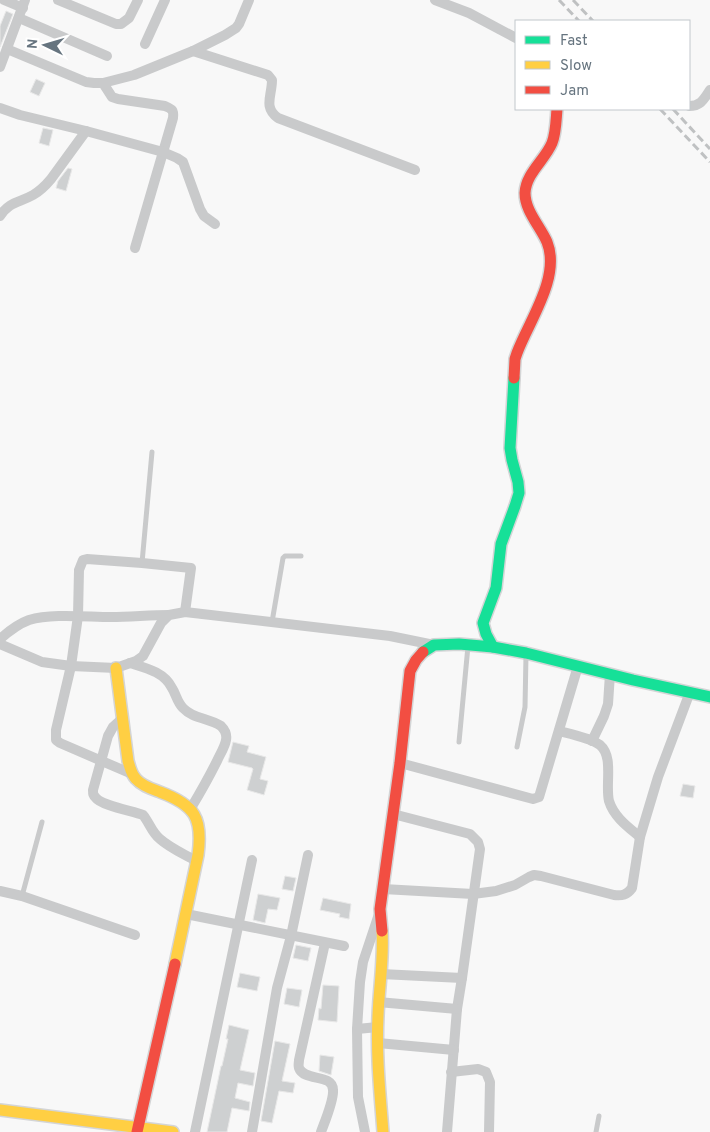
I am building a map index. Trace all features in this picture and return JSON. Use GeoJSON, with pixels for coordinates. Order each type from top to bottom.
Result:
{"type":"FeatureCollection","features":[{"type":"Feature","properties":{"kind":"street"},"geometry":{"type":"LineString","coordinates":[[0,67],[24,4],[4,0]]}},
{"type":"Feature","properties":{"kind":"street"},"geometry":{"type":"LineString","coordinates":[[58,0],[116,24],[121,24],[130,18],[138,0]]}},
{"type":"Feature","properties":{"kind":"street"},"geometry":{"type":"LineString","coordinates":[[145,44],[164,0]]}},
{"type":"Feature","properties":{"kind":"street"},"geometry":{"type":"LineString","coordinates":[[7,49],[86,82],[102,84],[134,75],[193,51],[236,28],[249,0]]}},
{"type":"Feature","properties":{"kind":"street"},"geometry":{"type":"LineString","coordinates":[[435,0],[469,12],[515,37]]}},
{"type":"Feature","properties":{"kind":"street"},"geometry":{"type":"LineString","coordinates":[[19,18],[107,56]]}},
{"type":"Feature","properties":{"kind":"street"},"geometry":{"type":"LineString","coordinates":[[193,51],[268,75],[272,80],[270,108],[278,118],[416,170]]}},
{"type":"Feature","properties":{"kind":"street"},"geometry":{"type":"LineString","coordinates":[[102,84],[112,97],[165,106],[172,108],[174,112],[136,248]]}},
{"type":"Feature","properties":{"kind":"street"},"geometry":{"type":"LineString","coordinates":[[690,106],[696,106],[710,90]]}},
{"type":"Feature","properties":{"kind":"street"},"geometry":{"type":"LineString","coordinates":[[0,108],[20,115],[163,152],[177,158],[183,162],[204,216],[215,224]]}},
{"type":"Feature","properties":{"kind":"street"},"geometry":{"type":"LineString","coordinates":[[493,647],[484,628],[484,618],[494,593],[501,542],[517,502],[519,492],[510,448],[514,359],[544,291],[550,270],[551,257],[546,237],[528,206],[525,189],[528,181],[552,144],[557,110]]}},
{"type":"Feature","properties":{"kind":"street"},"geometry":{"type":"LineString","coordinates":[[0,216],[6,208],[45,186],[86,131]]}},
{"type":"Feature","properties":{"kind":"street"},"geometry":{"type":"LineString","coordinates":[[132,774],[56,740],[56,730],[71,666],[78,616],[79,570],[83,560],[191,568],[185,612]]}},
{"type":"Feature","properties":{"kind":"street"},"geometry":{"type":"LineString","coordinates":[[0,639],[13,628],[28,620],[41,618],[169,615],[185,612],[390,636],[434,645],[459,644],[493,647],[710,696]]}},
{"type":"Feature","properties":{"kind":"street"},"geometry":{"type":"LineString","coordinates":[[0,644],[42,662],[71,666],[116,668],[136,661],[143,656],[161,623],[169,615]]}},
{"type":"Feature","properties":{"kind":"street"},"geometry":{"type":"LineString","coordinates":[[364,1132],[358,1097],[357,1029],[360,982],[363,962],[380,909],[400,763],[410,671],[421,653],[434,645]]}},
{"type":"Feature","properties":{"kind":"street"},"geometry":{"type":"LineString","coordinates":[[130,663],[158,673],[167,680],[185,710],[224,729],[226,734],[224,748],[191,808]]}},
{"type":"Feature","properties":{"kind":"street"},"geometry":{"type":"LineString","coordinates":[[400,763],[533,799],[539,798],[578,666]]}},
{"type":"Feature","properties":{"kind":"street"},"geometry":{"type":"LineString","coordinates":[[116,668],[128,761],[132,774],[138,781],[148,787],[177,798],[191,808],[198,823],[199,834],[199,846],[186,914],[138,1129]]}},
{"type":"Feature","properties":{"kind":"street"},"geometry":{"type":"LineString","coordinates":[[592,741],[608,704],[610,674]]}},
{"type":"Feature","properties":{"kind":"street"},"geometry":{"type":"LineString","coordinates":[[383,889],[473,894],[506,888],[534,875],[614,895],[625,895],[632,888],[640,837],[658,777],[690,692]]}},
{"type":"Feature","properties":{"kind":"street"},"geometry":{"type":"LineString","coordinates":[[123,718],[113,727],[108,736],[93,790],[94,796],[97,800],[143,815],[160,839],[196,861]]}},
{"type":"Feature","properties":{"kind":"street"},"geometry":{"type":"LineString","coordinates":[[559,731],[592,741],[600,745],[606,752],[608,762],[607,788],[610,803],[615,813],[640,837]]}},
{"type":"Feature","properties":{"kind":"street"},"geometry":{"type":"LineString","coordinates":[[393,814],[470,834],[476,838],[480,849],[456,1009],[447,1132]]}},
{"type":"Feature","properties":{"kind":"street"},"geometry":{"type":"LineString","coordinates":[[252,1132],[277,988],[291,936],[308,855]]}},
{"type":"Feature","properties":{"kind":"street"},"geometry":{"type":"LineString","coordinates":[[195,1132],[252,860]]}},
{"type":"Feature","properties":{"kind":"street"},"geometry":{"type":"LineString","coordinates":[[0,891],[22,896],[135,935]]}},
{"type":"Feature","properties":{"kind":"street"},"geometry":{"type":"LineString","coordinates":[[380,909],[384,944],[378,1002],[378,1043],[383,1132]]}},
{"type":"Feature","properties":{"kind":"street"},"geometry":{"type":"LineString","coordinates":[[186,914],[344,946]]}},
{"type":"Feature","properties":{"kind":"street"},"geometry":{"type":"LineString","coordinates":[[321,1132],[332,1097],[332,1084],[327,1080],[303,1073],[299,1068],[299,1060],[325,942]]}},
{"type":"Feature","properties":{"kind":"street"},"geometry":{"type":"LineString","coordinates":[[381,974],[462,978]]}},
{"type":"Feature","properties":{"kind":"street"},"geometry":{"type":"LineString","coordinates":[[378,1002],[456,1009]]}},
{"type":"Feature","properties":{"kind":"street"},"geometry":{"type":"LineString","coordinates":[[357,1029],[378,1027]]}},
{"type":"Feature","properties":{"kind":"street"},"geometry":{"type":"LineString","coordinates":[[378,1043],[454,1050]]}},
{"type":"Feature","properties":{"kind":"street"},"geometry":{"type":"LineString","coordinates":[[451,1072],[478,1069],[486,1072],[490,1082],[489,1132]]}},
{"type":"Feature","properties":{"kind":"street"},"geometry":{"type":"LineString","coordinates":[[0,1110],[138,1129],[174,1132]]}},
{"type":"Feature","properties":{"kind":"lane"},"geometry":{"type":"LineString","coordinates":[[142,563],[152,452]]}},
{"type":"Feature","properties":{"kind":"lane"},"geometry":{"type":"LineString","coordinates":[[272,622],[282,558],[290,555],[301,556]]}},
{"type":"Feature","properties":{"kind":"lane"},"geometry":{"type":"LineString","coordinates":[[459,742],[468,645]]}},
{"type":"Feature","properties":{"kind":"lane"},"geometry":{"type":"LineString","coordinates":[[517,746],[525,707],[526,653]]}},
{"type":"Feature","properties":{"kind":"lane"},"geometry":{"type":"LineString","coordinates":[[22,896],[42,822]]}},
{"type":"Feature","properties":{"kind":"lane"},"geometry":{"type":"LineString","coordinates":[[596,1132],[599,1116]]}},
{"type":"Feature","properties":{"kind":"building"},"geometry":{"type":"Polygon","coordinates":[[[6,11],[13,14],[0,47],[0,26],[6,11]]]}},
{"type":"Feature","properties":{"kind":"building"},"geometry":{"type":"Polygon","coordinates":[[[36,79],[45,83],[39,96],[30,92],[36,79]]]}},
{"type":"Feature","properties":{"kind":"building"},"geometry":{"type":"Polygon","coordinates":[[[43,128],[53,130],[49,146],[39,143],[43,128]]]}},
{"type":"Feature","properties":{"kind":"building"},"geometry":{"type":"Polygon","coordinates":[[[68,168],[72,169],[66,191],[56,188],[58,181],[68,168]]]}},
{"type":"Feature","properties":{"kind":"building"},"geometry":{"type":"Polygon","coordinates":[[[233,742],[249,746],[247,752],[266,757],[260,779],[268,781],[264,795],[247,790],[252,768],[228,762],[233,742]]]}},
{"type":"Feature","properties":{"kind":"building"},"geometry":{"type":"Polygon","coordinates":[[[683,784],[695,786],[693,798],[680,796],[683,784]]]}},
{"type":"Feature","properties":{"kind":"building"},"geometry":{"type":"Polygon","coordinates":[[[285,876],[296,878],[293,891],[282,889],[285,876]]]}},
{"type":"Feature","properties":{"kind":"building"},"geometry":{"type":"Polygon","coordinates":[[[258,894],[280,898],[277,910],[268,909],[265,923],[253,920],[258,894]]]}},
{"type":"Feature","properties":{"kind":"building"},"geometry":{"type":"Polygon","coordinates":[[[323,898],[351,904],[349,919],[339,917],[340,914],[320,910],[323,898]]]}},
{"type":"Feature","properties":{"kind":"building"},"geometry":{"type":"Polygon","coordinates":[[[296,945],[311,948],[308,961],[293,958],[296,945]]]}},
{"type":"Feature","properties":{"kind":"building"},"geometry":{"type":"Polygon","coordinates":[[[240,973],[260,977],[257,991],[237,987],[240,973]]]}},
{"type":"Feature","properties":{"kind":"building"},"geometry":{"type":"Polygon","coordinates":[[[323,985],[339,986],[337,1022],[318,1020],[323,985]]]}},
{"type":"Feature","properties":{"kind":"building"},"geometry":{"type":"Polygon","coordinates":[[[287,988],[302,990],[299,1007],[284,1004],[287,988]]]}},
{"type":"Feature","properties":{"kind":"building"},"geometry":{"type":"Polygon","coordinates":[[[229,1025],[249,1030],[240,1070],[255,1073],[253,1086],[238,1083],[235,1098],[250,1102],[249,1111],[232,1108],[227,1132],[207,1132],[228,1039],[226,1039],[229,1025]]]}},
{"type":"Feature","properties":{"kind":"building"},"geometry":{"type":"Polygon","coordinates":[[[275,1041],[290,1044],[282,1081],[295,1083],[293,1093],[279,1091],[272,1123],[261,1121],[275,1041]]]}},
{"type":"Feature","properties":{"kind":"building"},"geometry":{"type":"Polygon","coordinates":[[[320,1055],[334,1057],[331,1075],[319,1071],[320,1055]]]}},
{"type":"Feature","properties":{"kind":"railway"},"geometry":{"type":"LineString","coordinates":[[559,0],[578,20]]}},
{"type":"Feature","properties":{"kind":"railway"},"geometry":{"type":"LineString","coordinates":[[573,0],[592,20]]}},
{"type":"Feature","properties":{"kind":"railway"},"geometry":{"type":"LineString","coordinates":[[661,110],[710,162]]}},
{"type":"Feature","properties":{"kind":"railway"},"geometry":{"type":"LineString","coordinates":[[674,110],[710,149]]}},
{"type":"Feature","properties":{"kind":"traffic: fast"},"geometry":{"type":"LineString","coordinates":[[493,647],[483,623],[496,588],[501,544],[519,493],[510,448],[514,378]]}},
{"type":"Feature","properties":{"kind":"traffic: fast"},"geometry":{"type":"LineString","coordinates":[[423,652],[434,645],[459,644],[493,647],[526,653],[710,697]]}},
{"type":"Feature","properties":{"kind":"traffic: slow"},"geometry":{"type":"LineString","coordinates":[[116,668],[128,761],[133,775],[144,785],[172,797],[189,808],[194,814],[199,831],[198,855],[175,964]]}},
{"type":"Feature","properties":{"kind":"traffic: slow"},"geometry":{"type":"LineString","coordinates":[[382,931],[378,1045],[383,1132]]}},
{"type":"Feature","properties":{"kind":"traffic: slow"},"geometry":{"type":"LineString","coordinates":[[0,1110],[173,1132]]}},
{"type":"Feature","properties":{"kind":"traffic: jam"},"geometry":{"type":"LineString","coordinates":[[514,378],[515,359],[542,299],[550,270],[547,242],[527,206],[526,186],[532,173],[552,143],[557,110]]}},
{"type":"Feature","properties":{"kind":"traffic: jam"},"geometry":{"type":"LineString","coordinates":[[382,931],[380,909],[400,763],[410,671],[423,652]]}},
{"type":"Feature","properties":{"kind":"traffic: jam"},"geometry":{"type":"LineString","coordinates":[[137,1132],[175,964]]}}]}
